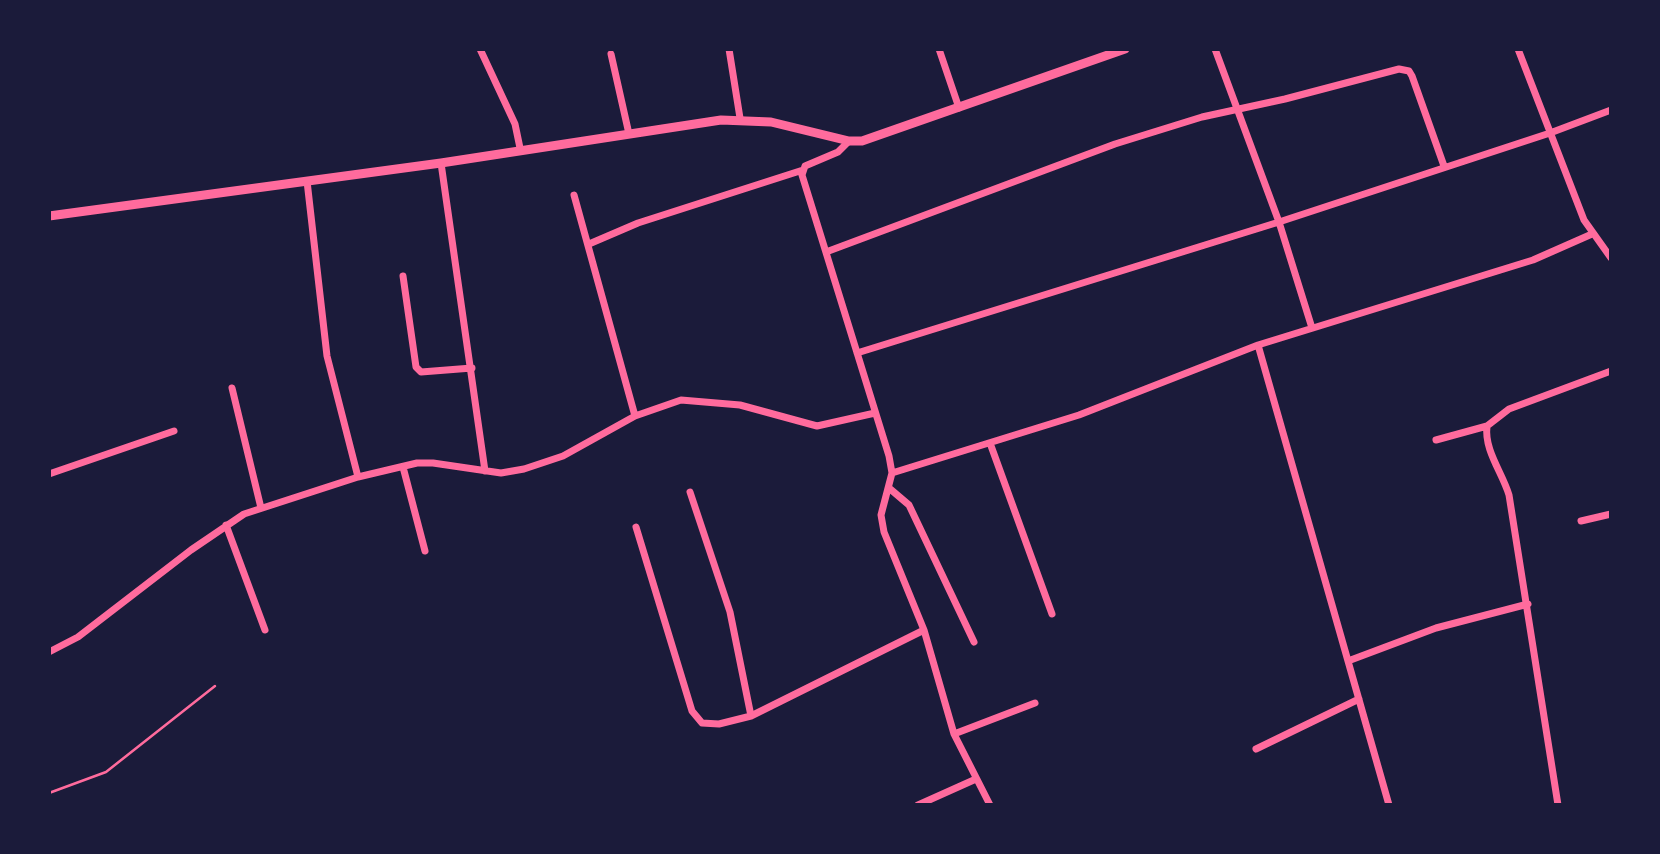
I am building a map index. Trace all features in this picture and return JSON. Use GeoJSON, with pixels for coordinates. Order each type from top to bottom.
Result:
{"type":"FeatureCollection","features":[{"type":"Feature","properties":{"kind":"street"},"geometry":{"type":"LineString","coordinates":[[480,49],[515,124],[520,148]]}},
{"type":"Feature","properties":{"kind":"street"},"geometry":{"type":"LineString","coordinates":[[729,49],[740,118]]}},
{"type":"Feature","properties":{"kind":"street"},"geometry":{"type":"LineString","coordinates":[[939,49],[959,108]]}},
{"type":"Feature","properties":{"kind":"street"},"geometry":{"type":"LineString","coordinates":[[49,216],[441,163],[520,148],[740,118],[771,122],[849,141],[881,136],[1125,49]]}},
{"type":"Feature","properties":{"kind":"street"},"geometry":{"type":"LineString","coordinates":[[1215,49],[1279,222],[1312,328]]}},
{"type":"Feature","properties":{"kind":"street"},"geometry":{"type":"LineString","coordinates":[[1518,49],[1584,220],[1611,258]]}},
{"type":"Feature","properties":{"kind":"street"},"geometry":{"type":"LineString","coordinates":[[611,54],[629,134]]}},
{"type":"Feature","properties":{"kind":"street"},"geometry":{"type":"LineString","coordinates":[[826,252],[1115,144],[1202,117],[1399,69],[1409,71],[1444,166]]}},
{"type":"Feature","properties":{"kind":"street"},"geometry":{"type":"LineString","coordinates":[[857,353],[1279,222],[1550,133],[1611,110]]}},
{"type":"Feature","properties":{"kind":"street"},"geometry":{"type":"LineString","coordinates":[[589,244],[638,223],[803,170],[810,163],[838,152],[849,141]]}},
{"type":"Feature","properties":{"kind":"street"},"geometry":{"type":"LineString","coordinates":[[441,163],[485,471]]}},
{"type":"Feature","properties":{"kind":"street"},"geometry":{"type":"LineString","coordinates":[[803,170],[892,473],[881,515],[884,532],[924,630],[954,734],[990,805]]}},
{"type":"Feature","properties":{"kind":"street"},"geometry":{"type":"LineString","coordinates":[[307,181],[327,356],[358,477]]}},
{"type":"Feature","properties":{"kind":"street"},"geometry":{"type":"LineString","coordinates":[[574,195],[635,416]]}},
{"type":"Feature","properties":{"kind":"street"},"geometry":{"type":"LineString","coordinates":[[892,473],[1079,415],[1258,345],[1533,260],[1592,234]]}},
{"type":"Feature","properties":{"kind":"street"},"geometry":{"type":"LineString","coordinates":[[403,276],[416,367],[421,372],[472,368]]}},
{"type":"Feature","properties":{"kind":"street"},"geometry":{"type":"LineString","coordinates":[[1258,345],[1389,805]]}},
{"type":"Feature","properties":{"kind":"street"},"geometry":{"type":"LineString","coordinates":[[1436,440],[1487,426],[1510,409],[1611,371]]}},
{"type":"Feature","properties":{"kind":"street"},"geometry":{"type":"LineString","coordinates":[[232,387],[261,508]]}},
{"type":"Feature","properties":{"kind":"street"},"geometry":{"type":"LineString","coordinates":[[49,652],[78,637],[226,524],[261,508],[358,477],[433,463],[501,473],[549,462],[635,416],[681,400],[740,405],[817,426],[875,413]]}},
{"type":"Feature","properties":{"kind":"street"},"geometry":{"type":"LineString","coordinates":[[1487,426],[1486,437],[1490,451],[1508,495],[1528,604],[1558,805]]}},
{"type":"Feature","properties":{"kind":"street"},"geometry":{"type":"LineString","coordinates":[[49,474],[174,431]]}},
{"type":"Feature","properties":{"kind":"street"},"geometry":{"type":"LineString","coordinates":[[990,443],[1052,614]]}},
{"type":"Feature","properties":{"kind":"street"},"geometry":{"type":"LineString","coordinates":[[403,467],[425,551]]}},
{"type":"Feature","properties":{"kind":"street"},"geometry":{"type":"LineString","coordinates":[[888,488],[909,505],[974,642]]}},
{"type":"Feature","properties":{"kind":"street"},"geometry":{"type":"LineString","coordinates":[[690,492],[699,512],[730,612],[751,716]]}},
{"type":"Feature","properties":{"kind":"street"},"geometry":{"type":"LineString","coordinates":[[1581,521],[1611,514]]}},
{"type":"Feature","properties":{"kind":"street"},"geometry":{"type":"LineString","coordinates":[[226,524],[265,630]]}},
{"type":"Feature","properties":{"kind":"street"},"geometry":{"type":"LineString","coordinates":[[636,527],[692,710],[702,723],[719,724],[751,716],[924,630]]}},
{"type":"Feature","properties":{"kind":"street"},"geometry":{"type":"LineString","coordinates":[[1348,661],[1436,628],[1528,604]]}},
{"type":"Feature","properties":{"kind":"street"},"geometry":{"type":"LineString","coordinates":[[1256,749],[1359,699]]}},
{"type":"Feature","properties":{"kind":"street"},"geometry":{"type":"LineString","coordinates":[[954,734],[1035,703]]}},
{"type":"Feature","properties":{"kind":"street"},"geometry":{"type":"LineString","coordinates":[[918,805],[976,779]]}},
{"type":"Feature","properties":{"kind":"path"},"geometry":{"type":"LineString","coordinates":[[49,793],[106,772],[215,687]]}}]}
